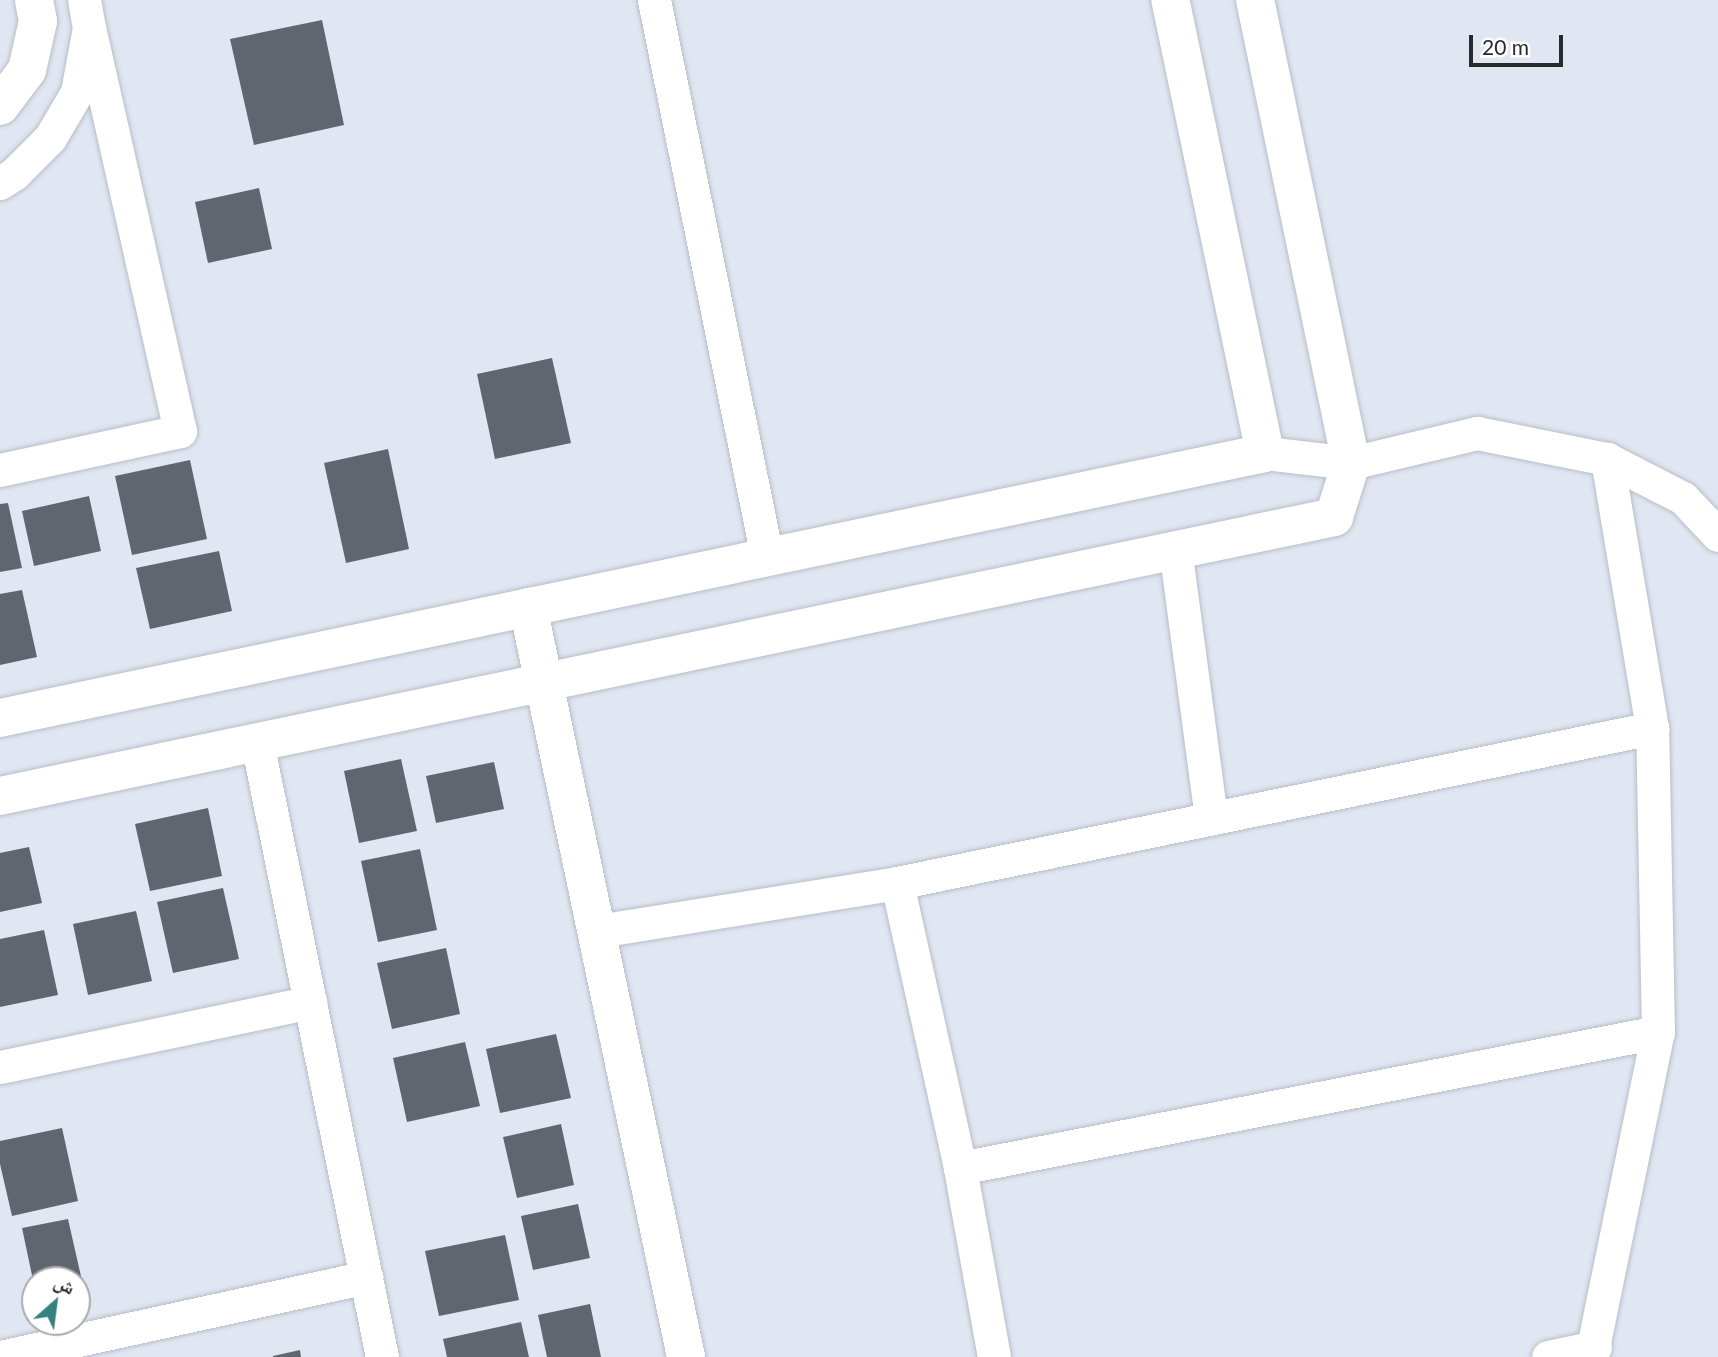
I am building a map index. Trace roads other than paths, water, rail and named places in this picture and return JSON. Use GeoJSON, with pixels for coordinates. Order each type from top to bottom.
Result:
{"type":"FeatureCollection","features":[{"type":"Feature","properties":{"kind":"street"},"geometry":{"type":"LineString","coordinates":[[0,106],[27,70],[38,21],[34,0]]}},
{"type":"Feature","properties":{"kind":"street"},"geometry":{"type":"LineString","coordinates":[[654,0],[767,557]]}},
{"type":"Feature","properties":{"kind":"street"},"geometry":{"type":"LineString","coordinates":[[1170,0],[1265,453]]}},
{"type":"Feature","properties":{"kind":"street"},"geometry":{"type":"LineString","coordinates":[[0,796],[1175,548],[1334,517],[1351,463],[1255,0]]}},
{"type":"Feature","properties":{"kind":"street"},"geometry":{"type":"LineString","coordinates":[[0,183],[14,174],[50,138],[77,92],[86,14]]}},
{"type":"Feature","properties":{"kind":"street"},"geometry":{"type":"LineString","coordinates":[[0,470],[180,431],[86,14]]}},
{"type":"Feature","properties":{"kind":"street"},"geometry":{"type":"LineString","coordinates":[[0,718],[1265,453],[1351,463],[1476,433],[1607,459],[1683,498],[1718,535]]}},
{"type":"Feature","properties":{"kind":"street"},"geometry":{"type":"LineString","coordinates":[[1548,1357],[1593,1352],[1658,1032],[1652,728],[1607,459]]}},
{"type":"Feature","properties":{"kind":"street"},"geometry":{"type":"LineString","coordinates":[[1175,548],[1211,819]]}},
{"type":"Feature","properties":{"kind":"street"},"geometry":{"type":"LineString","coordinates":[[528,607],[541,682],[598,932],[687,1357]]}},
{"type":"Feature","properties":{"kind":"street"},"geometry":{"type":"LineString","coordinates":[[598,932],[897,883],[1652,728]]}},
{"type":"Feature","properties":{"kind":"street"},"geometry":{"type":"LineString","coordinates":[[257,742],[382,1357]]}},
{"type":"Feature","properties":{"kind":"street"},"geometry":{"type":"LineString","coordinates":[[897,883],[960,1168],[994,1357]]}},
{"type":"Feature","properties":{"kind":"street"},"geometry":{"type":"LineString","coordinates":[[0,1068],[310,1002]]}},
{"type":"Feature","properties":{"kind":"street"},"geometry":{"type":"LineString","coordinates":[[960,1168],[1658,1032]]}},
{"type":"Feature","properties":{"kind":"street"},"geometry":{"type":"LineString","coordinates":[[0,1357],[366,1277]]}}]}
